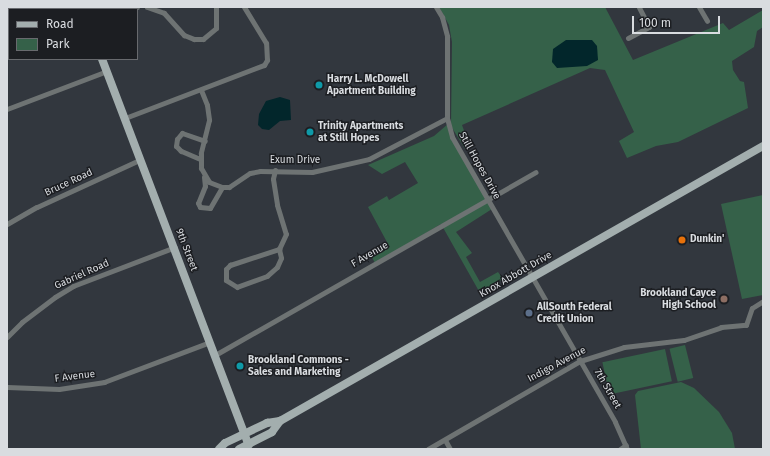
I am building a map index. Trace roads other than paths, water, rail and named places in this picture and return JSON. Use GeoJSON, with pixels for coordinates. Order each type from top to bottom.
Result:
{"type":"FeatureCollection","features":[{"type":"Feature","properties":{"kind":"main road","name":"9th Street"},"geometry":{"type":"LineString","coordinates":[[102,60],[125,118],[139,160],[175,247],[250,447]]}},
{"type":"Feature","properties":{"kind":"main road","name":"Knox Abbott Drive"},"geometry":{"type":"LineString","coordinates":[[239,449],[250,447],[272,432],[280,422],[763,146]]}},
{"type":"Feature","properties":{"kind":"main road","name":"Knox Abbott Drive"},"geometry":{"type":"LineString","coordinates":[[219,449],[225,443],[245,435],[267,423],[280,422]]}},
{"type":"Feature","properties":{"kind":"street"},"geometry":{"type":"LineString","coordinates":[[127,8],[137,7]]}},
{"type":"Feature","properties":{"kind":"street"},"geometry":{"type":"LineString","coordinates":[[147,7],[164,13],[184,35],[194,39],[203,39],[216,28],[216,7]]}},
{"type":"Feature","properties":{"kind":"street"},"geometry":{"type":"LineString","coordinates":[[125,118],[264,66],[266,44],[244,7]]}},
{"type":"Feature","properties":{"kind":"street","name":"Still Hopes Drive"},"geometry":{"type":"LineString","coordinates":[[436,7],[442,17],[447,36],[447,118],[452,137],[486,199],[532,277]]}},
{"type":"Feature","properties":{"kind":"street"},"geometry":{"type":"LineString","coordinates":[[628,38],[649,27],[640,7]]}},
{"type":"Feature","properties":{"kind":"street"},"geometry":{"type":"LineString","coordinates":[[699,7],[707,21]]}},
{"type":"Feature","properties":{"kind":"street"},"geometry":{"type":"LineString","coordinates":[[7,109],[107,71]]}},
{"type":"Feature","properties":{"kind":"street"},"geometry":{"type":"LineString","coordinates":[[201,90],[209,113],[205,141],[200,159],[205,186],[198,203],[200,207],[210,208],[222,187],[209,182],[204,176]]}},
{"type":"Feature","properties":{"kind":"street","name":"Exum Drive"},"geometry":{"type":"LineString","coordinates":[[222,187],[239,182],[250,173],[275,170],[312,172],[369,159],[447,118]]}},
{"type":"Feature","properties":{"kind":"street"},"geometry":{"type":"LineString","coordinates":[[200,159],[176,146],[177,139],[182,132],[205,141]]}},
{"type":"Feature","properties":{"kind":"street","name":"Bruce Road"},"geometry":{"type":"LineString","coordinates":[[7,224],[37,207],[139,160]]}},
{"type":"Feature","properties":{"kind":"street"},"geometry":{"type":"LineString","coordinates":[[275,170],[273,179],[276,205],[286,234],[279,249],[280,258],[277,267],[267,276],[237,287],[226,280],[226,269],[230,265],[279,249]]}},
{"type":"Feature","properties":{"kind":"street","name":"F Avenue"},"geometry":{"type":"LineString","coordinates":[[215,355],[486,199],[536,172]]}},
{"type":"Feature","properties":{"kind":"street","name":"Gabriel Road"},"geometry":{"type":"LineString","coordinates":[[7,337],[22,322],[55,297],[73,286],[175,247]]}},
{"type":"Feature","properties":{"kind":"street","name":"7th Street"},"geometry":{"type":"LineString","coordinates":[[532,277],[627,447]]}},
{"type":"Feature","properties":{"kind":"street","name":"Indigo Avenue"},"geometry":{"type":"LineString","coordinates":[[428,449],[580,361],[624,347],[684,340],[721,327],[746,325],[752,308],[763,301]]}},
{"type":"Feature","properties":{"kind":"street","name":"F Avenue"},"geometry":{"type":"LineString","coordinates":[[7,387],[59,389],[93,384],[131,374],[210,342]]}},
{"type":"Feature","properties":{"kind":"street"},"geometry":{"type":"LineString","coordinates":[[445,440],[450,449]]}},
{"type":"Feature","properties":{"kind":"street"},"geometry":{"type":"LineString","coordinates":[[620,449],[627,447]]}},
{"type":"Feature","properties":{"kind":"water"},"geometry":{"type":"Polygon","coordinates":[[[566,40],[592,40],[597,46],[598,60],[587,66],[557,68],[552,62],[553,49],[566,40]]]}},
{"type":"Feature","properties":{"kind":"water"},"geometry":{"type":"Polygon","coordinates":[[[280,97],[290,100],[291,120],[280,121],[269,130],[262,129],[258,125],[259,114],[266,101],[280,97]]]}},
{"type":"Feature","properties":{"kind":"place","name":"Harry L. McDowell Apartment Building"},"geometry":{"type":"Point","coordinates":[319,85]}},
{"type":"Feature","properties":{"kind":"place","name":"Trinity Apartments at Still Hopes"},"geometry":{"type":"Point","coordinates":[310,132]}},
{"type":"Feature","properties":{"kind":"place","name":"Dunkin'"},"geometry":{"type":"Point","coordinates":[682,240]}},
{"type":"Feature","properties":{"kind":"place","name":"Brookland Cayce High School"},"geometry":{"type":"Point","coordinates":[724,299]}},
{"type":"Feature","properties":{"kind":"place","name":"AllSouth Federal Credit Union"},"geometry":{"type":"Point","coordinates":[529,313]}},
{"type":"Feature","properties":{"kind":"place","name":"Brookland Commons - Sales and Marketing"},"geometry":{"type":"Point","coordinates":[240,366]}}]}
